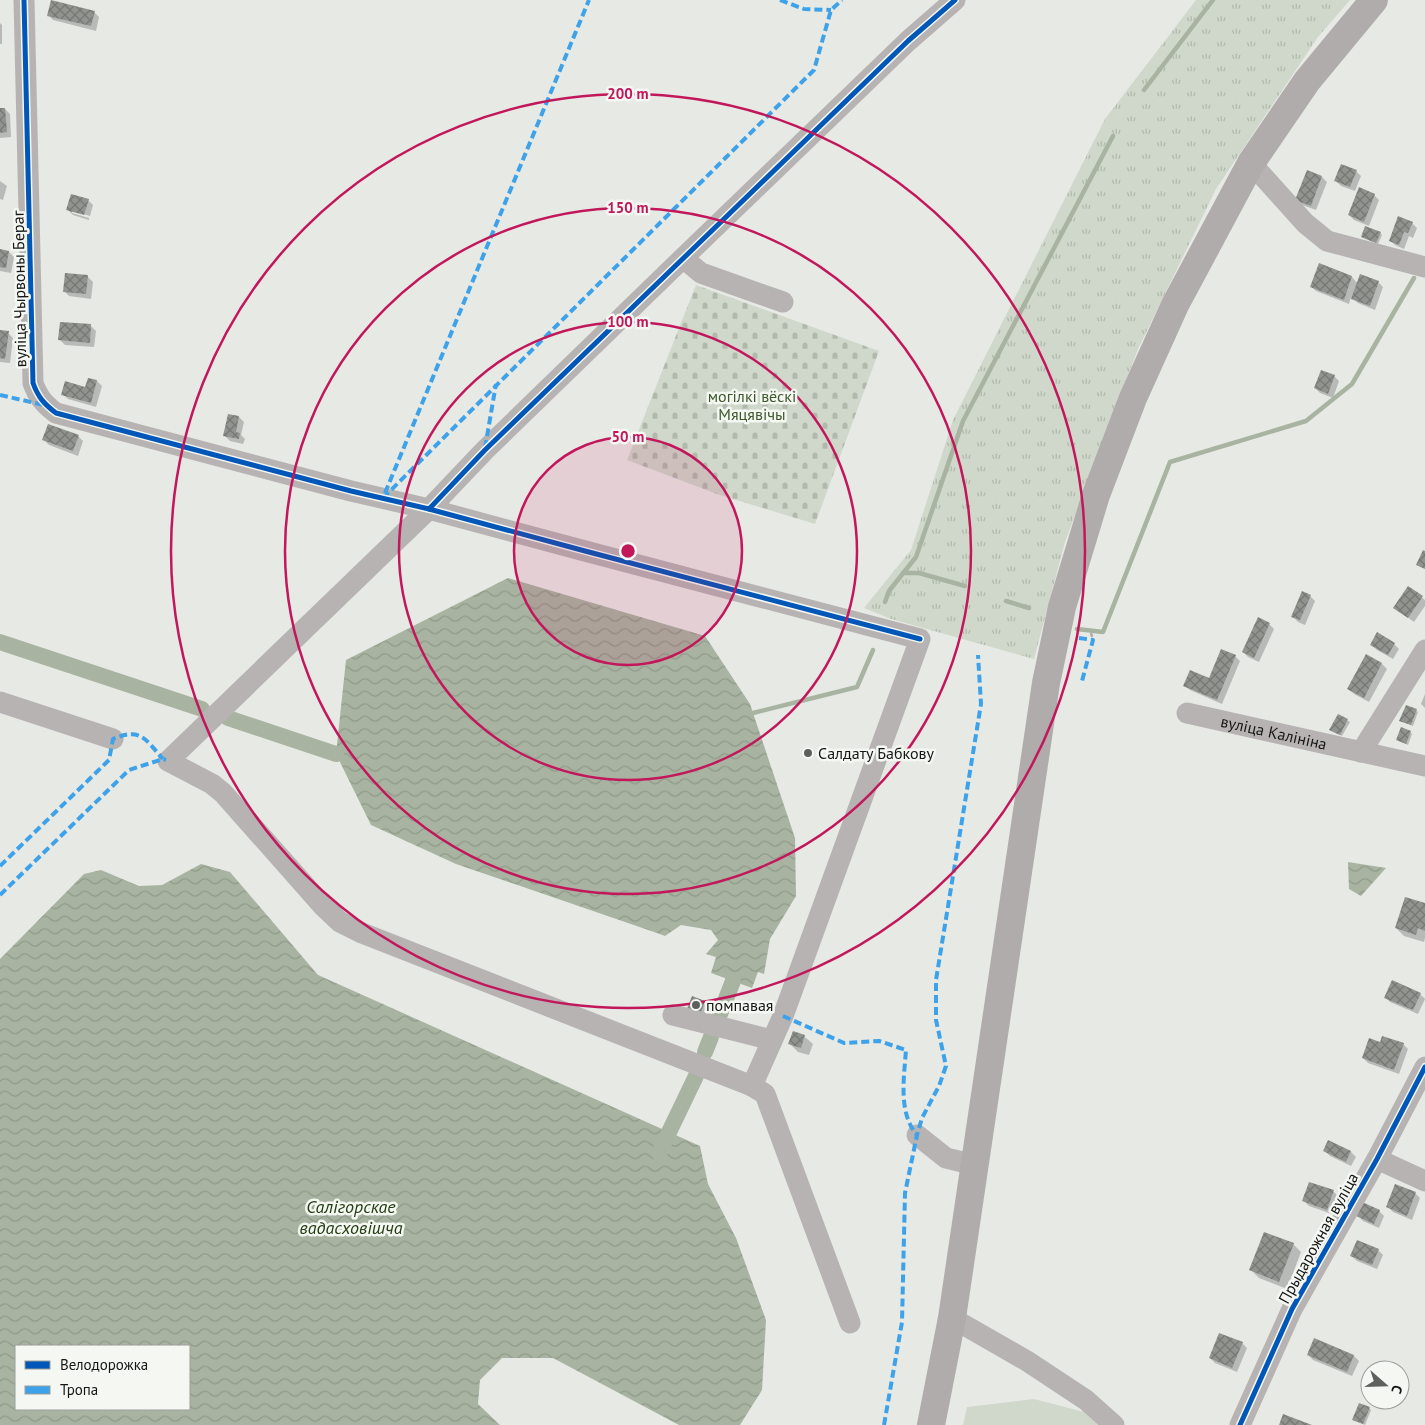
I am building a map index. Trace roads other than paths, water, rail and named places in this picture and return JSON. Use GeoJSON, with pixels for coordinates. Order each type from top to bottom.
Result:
{"type":"FeatureCollection","features":[{"type":"Feature","properties":{"kind":"main road"},"geometry":{"type":"LineString","coordinates":[[931,1425],[952,1318],[1046,683],[1062,607],[1096,495],[1133,398],[1175,305],[1251,163],[1307,81],[1374,0]]}},
{"type":"Feature","properties":{"kind":"street","name":"вуліца Чырвоны Бераг"},"geometry":{"type":"LineString","coordinates":[[24,0],[34,383],[44,405],[56,413],[351,491],[429,509],[920,639],[783,1016],[772,1040]]}},
{"type":"Feature","properties":{"kind":"street"},"geometry":{"type":"LineString","coordinates":[[850,1323],[765,1094],[752,1086],[362,933],[340,922],[323,906],[223,793],[212,784],[168,761],[429,509],[485,450],[683,258],[908,41],[955,0]]}},
{"type":"Feature","properties":{"kind":"street"},"geometry":{"type":"LineString","coordinates":[[1251,163],[1305,223],[1327,241],[1425,267]]}},
{"type":"Feature","properties":{"kind":"street"},"geometry":{"type":"LineString","coordinates":[[683,258],[700,273],[783,302]]}},
{"type":"Feature","properties":{"kind":"street"},"geometry":{"type":"LineString","coordinates":[[1361,752],[1425,650]]}},
{"type":"Feature","properties":{"kind":"street"},"geometry":{"type":"LineString","coordinates":[[0,702],[113,740]]}},
{"type":"Feature","properties":{"kind":"street","name":"вуліца Калініна"},"geometry":{"type":"LineString","coordinates":[[1187,713],[1425,766]]}},
{"type":"Feature","properties":{"kind":"street"},"geometry":{"type":"LineString","coordinates":[[673,1015],[772,1040],[752,1086]]}},
{"type":"Feature","properties":{"kind":"street","name":"Прыдарожная вуліца"},"geometry":{"type":"LineString","coordinates":[[1240,1425],[1292,1309],[1377,1159],[1425,1067]]}},
{"type":"Feature","properties":{"kind":"street"},"geometry":{"type":"LineString","coordinates":[[917,1135],[946,1158],[975,1166]]}},
{"type":"Feature","properties":{"kind":"street"},"geometry":{"type":"LineString","coordinates":[[1377,1159],[1425,1181]]}},
{"type":"Feature","properties":{"kind":"street"},"geometry":{"type":"LineString","coordinates":[[952,1318],[1034,1366],[1086,1400],[1114,1425]]}},
{"type":"Feature","properties":{"kind":"water"},"geometry":{"type":"Polygon","coordinates":[[[508,578],[705,636],[750,704],[795,838],[796,896],[770,939],[764,974],[758,972],[752,988],[711,973],[716,957],[706,954],[718,940],[711,930],[681,925],[665,936],[456,864],[371,825],[336,754],[346,660],[508,578]]]}},
{"type":"Feature","properties":{"kind":"water"},"geometry":{"type":"Polygon","coordinates":[[[1348,862],[1386,868],[1361,896],[1349,889],[1348,862]]]}},
{"type":"Feature","properties":{"kind":"water","name":"Салігорскае вадасховішча"},"geometry":{"type":"Polygon","coordinates":[[[201,864],[230,872],[318,975],[700,1146],[708,1184],[736,1238],[766,1320],[762,1390],[740,1425],[679,1425],[553,1358],[502,1358],[480,1380],[478,1404],[500,1425],[0,1425],[0,959],[84,874],[101,870],[139,886],[162,885],[201,864]]]}},
{"type":"Feature","properties":{"kind":"waterway"},"geometry":{"type":"LineString","coordinates":[[1144,90],[1213,0]]}},
{"type":"Feature","properties":{"kind":"waterway"},"geometry":{"type":"LineString","coordinates":[[885,602],[889,591],[916,557],[963,421],[1113,136]]}},
{"type":"Feature","properties":{"kind":"waterway"},"geometry":{"type":"LineString","coordinates":[[1077,629],[1103,632],[1170,462],[1306,421],[1352,384],[1414,278]]}},
{"type":"Feature","properties":{"kind":"waterway"},"geometry":{"type":"LineString","coordinates":[[903,573],[919,573],[965,586]]}},
{"type":"Feature","properties":{"kind":"waterway"},"geometry":{"type":"LineString","coordinates":[[1006,601],[1029,608]]}},
{"type":"Feature","properties":{"kind":"waterway"},"geometry":{"type":"LineString","coordinates":[[0,642],[202,709]]}},
{"type":"Feature","properties":{"kind":"waterway"},"geometry":{"type":"LineString","coordinates":[[753,713],[857,687],[873,650]]}},
{"type":"Feature","properties":{"kind":"waterway"},"geometry":{"type":"LineString","coordinates":[[228,718],[336,754]]}},
{"type":"Feature","properties":{"kind":"waterway"},"geometry":{"type":"LineString","coordinates":[[720,1014],[733,981]]}},
{"type":"Feature","properties":{"kind":"waterway"},"geometry":{"type":"LineString","coordinates":[[705,1052],[711,1037]]}},
{"type":"Feature","properties":{"kind":"waterway"},"geometry":{"type":"LineString","coordinates":[[659,1153],[696,1076]]}},
{"type":"Feature","properties":{"kind":"place","name":"Салдату Бабкову"},"geometry":{"type":"Point","coordinates":[808,753]}},
{"type":"Feature","properties":{"kind":"place","name":"помпавая"},"geometry":{"type":"Point","coordinates":[696,1005]}},
{"type":"Feature","properties":{"kind":"park label","name":"могілкі вёскі Мяцявічы"},"geometry":{"type":"Point","coordinates":[752,405]}}]}
